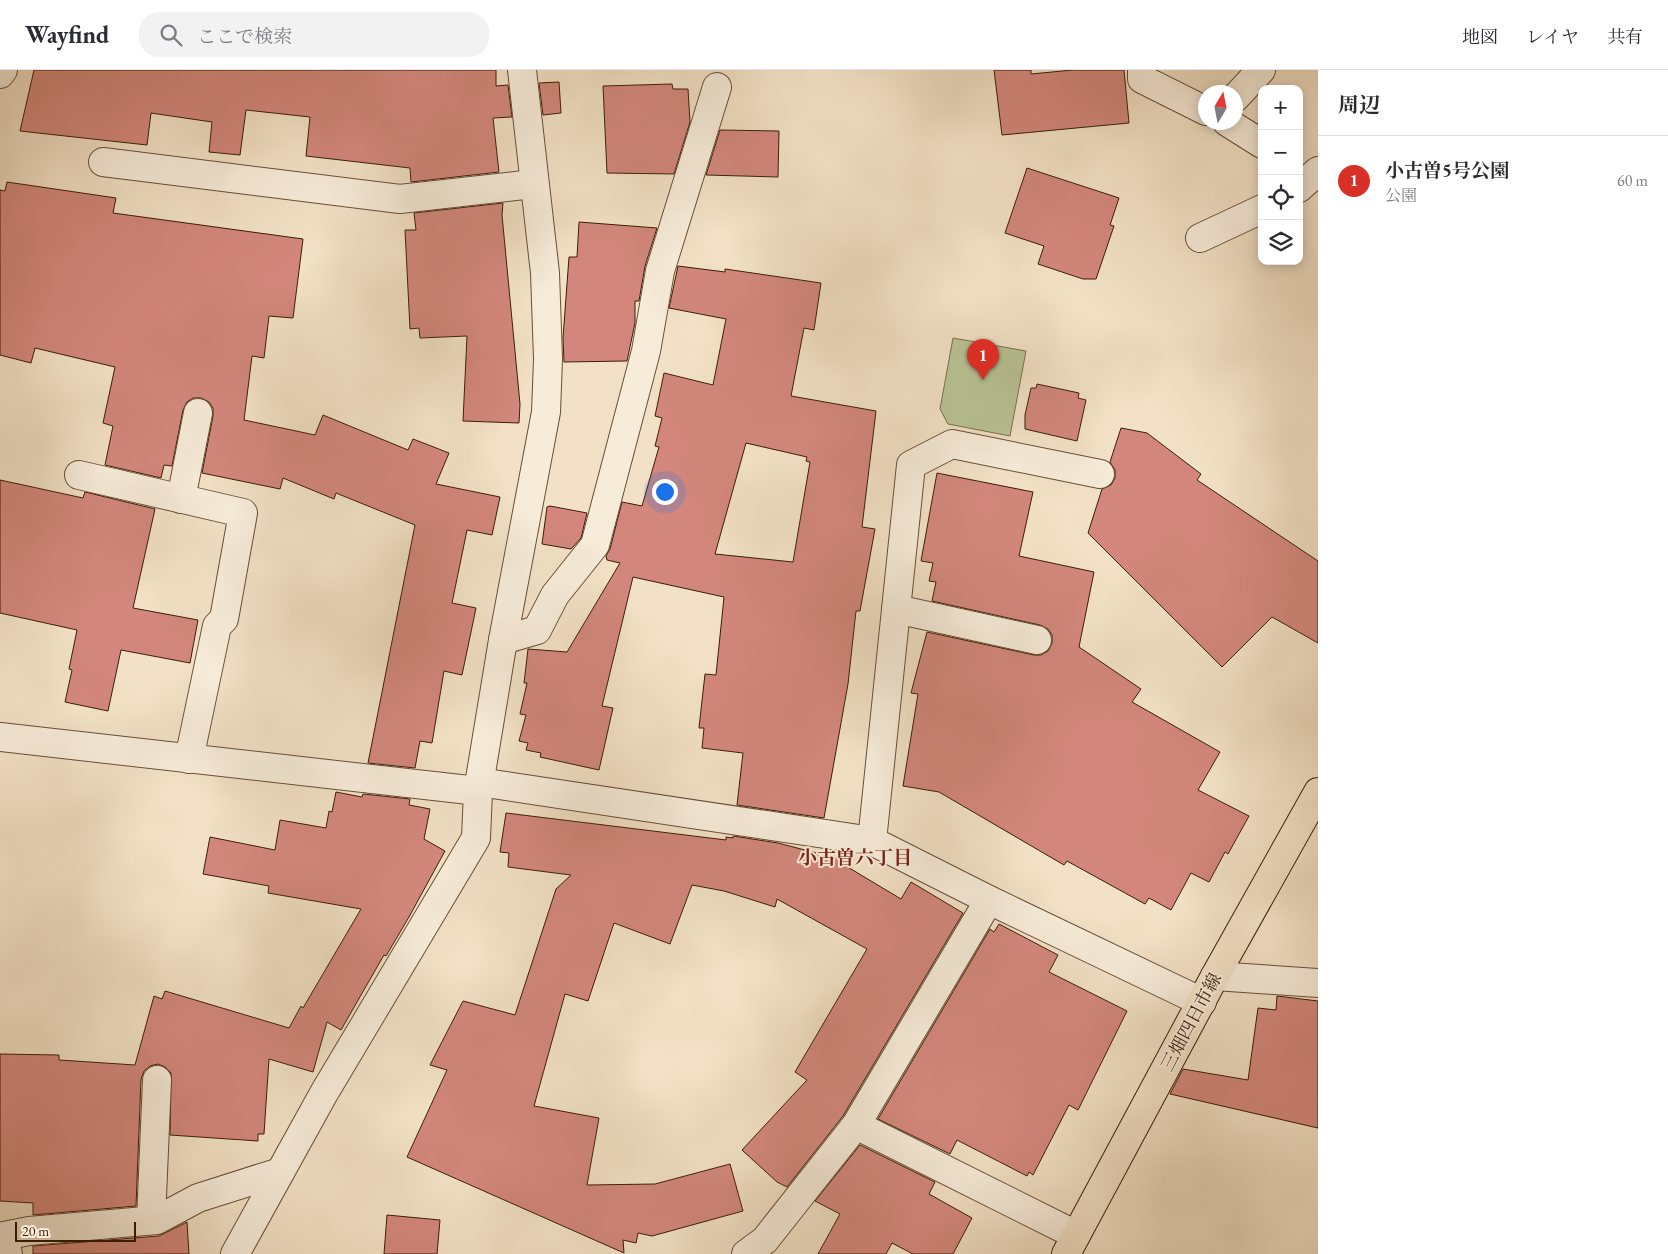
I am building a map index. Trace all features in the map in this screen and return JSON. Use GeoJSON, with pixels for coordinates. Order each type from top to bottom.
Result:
{"type":"FeatureCollection","features":[{"type":"Feature","properties":{"kind":"main road","name":"三畑四日市線"},"geometry":{"type":"LineString","coordinates":[[1071,1244],[1215,976],[1318,792]]}},
{"type":"Feature","properties":{"kind":"street"},"geometry":{"type":"LineString","coordinates":[[0,74],[3,70]]}},
{"type":"Feature","properties":{"kind":"street"},"geometry":{"type":"LineString","coordinates":[[234,1254],[324,1093],[476,838],[479,787],[503,640],[546,412],[548,359],[544,272],[522,70]]}},
{"type":"Feature","properties":{"kind":"street"},"geometry":{"type":"LineString","coordinates":[[1142,70],[1142,79],[1198,106]]}},
{"type":"Feature","properties":{"kind":"street"},"geometry":{"type":"LineString","coordinates":[[1243,90],[1262,70]]}},
{"type":"Feature","properties":{"kind":"street"},"geometry":{"type":"LineString","coordinates":[[503,640],[537,630],[555,595],[595,545],[646,351],[660,271],[717,88]]}},
{"type":"Feature","properties":{"kind":"street"},"geometry":{"type":"LineString","coordinates":[[1240,130],[1258,141]]}},
{"type":"Feature","properties":{"kind":"street"},"geometry":{"type":"LineString","coordinates":[[103,162],[400,199],[533,184]]}},
{"type":"Feature","properties":{"kind":"street"},"geometry":{"type":"LineString","coordinates":[[1200,238],[1258,211]]}},
{"type":"Feature","properties":{"kind":"street"},"geometry":{"type":"LineString","coordinates":[[181,499],[198,413]]}},
{"type":"Feature","properties":{"kind":"street"},"geometry":{"type":"LineString","coordinates":[[872,841],[911,465],[952,444],[1100,474]]}},
{"type":"Feature","properties":{"kind":"street"},"geometry":{"type":"LineString","coordinates":[[79,475],[243,513],[224,620],[217,626],[189,759]]}},
{"type":"Feature","properties":{"kind":"street"},"geometry":{"type":"LineString","coordinates":[[896,609],[1037,640]]}},
{"type":"Feature","properties":{"kind":"street"},"geometry":{"type":"LineString","coordinates":[[0,736],[189,759],[479,787],[872,841],[989,900],[1202,1002]]}},
{"type":"Feature","properties":{"kind":"street"},"geometry":{"type":"LineString","coordinates":[[746,1254],[765,1240],[856,1125],[989,900]]}},
{"type":"Feature","properties":{"kind":"street"},"geometry":{"type":"LineString","coordinates":[[1215,976],[1318,983]]}},
{"type":"Feature","properties":{"kind":"street"},"geometry":{"type":"LineString","coordinates":[[151,1220],[157,1080]]}},
{"type":"Feature","properties":{"kind":"street"},"geometry":{"type":"LineString","coordinates":[[856,1125],[1071,1244]]}},
{"type":"Feature","properties":{"kind":"street"},"geometry":{"type":"LineString","coordinates":[[6,1245],[29,1231],[157,1220],[198,1198],[280,1172]]}},
{"type":"Feature","properties":{"kind":"green space"},"geometry":{"type":"Polygon","coordinates":[[[953,338],[1026,351],[1010,436],[948,424],[940,409],[953,338]]]}},
{"type":"Feature","properties":{"kind":"building"},"geometry":{"type":"Polygon","coordinates":[[[34,70],[496,70],[496,86],[508,85],[512,117],[493,118],[499,172],[411,182],[410,168],[306,156],[310,117],[246,110],[240,155],[209,152],[212,122],[151,113],[147,145],[20,131],[34,70]]]}},
{"type":"Feature","properties":{"kind":"building"},"geometry":{"type":"Polygon","coordinates":[[[994,70],[1031,70],[1031,74],[1073,70],[1124,70],[1129,123],[1002,135],[994,70]]]}},
{"type":"Feature","properties":{"kind":"building"},"geometry":{"type":"Polygon","coordinates":[[[559,82],[561,113],[543,115],[539,83],[559,82]]]}},
{"type":"Feature","properties":{"kind":"building"},"geometry":{"type":"Polygon","coordinates":[[[672,84],[673,89],[688,89],[690,122],[674,174],[607,173],[603,86],[672,84]]]}},
{"type":"Feature","properties":{"kind":"building"},"geometry":{"type":"Polygon","coordinates":[[[720,130],[779,131],[778,177],[706,175],[720,130]]]}},
{"type":"Feature","properties":{"kind":"building"},"geometry":{"type":"Polygon","coordinates":[[[1027,168],[1119,198],[1110,225],[1114,226],[1096,279],[1083,279],[1038,264],[1044,246],[1005,233],[1027,168]]]}},
{"type":"Feature","properties":{"kind":"building"},"geometry":{"type":"Polygon","coordinates":[[[7,182],[116,198],[113,213],[303,239],[293,318],[269,316],[264,358],[252,356],[244,420],[315,435],[323,415],[408,450],[413,439],[449,453],[436,484],[500,497],[492,535],[467,530],[452,603],[476,608],[462,675],[444,671],[432,743],[420,741],[415,768],[368,763],[415,525],[336,493],[334,499],[283,478],[280,489],[202,473],[213,408],[209,402],[201,398],[193,398],[187,402],[183,410],[172,466],[164,465],[161,478],[105,465],[113,426],[103,423],[115,367],[35,348],[31,363],[0,355],[0,190],[5,191],[7,182]]]}},
{"type":"Feature","properties":{"kind":"building"},"geometry":{"type":"Polygon","coordinates":[[[503,203],[502,215],[520,404],[519,423],[463,421],[467,336],[420,338],[419,328],[410,329],[405,230],[416,230],[414,213],[503,203]]]}},
{"type":"Feature","properties":{"kind":"building"},"geometry":{"type":"Polygon","coordinates":[[[579,222],[657,228],[645,266],[639,301],[635,301],[635,323],[627,361],[564,362],[563,338],[569,257],[577,257],[579,222]]]}},
{"type":"Feature","properties":{"kind":"building"},"geometry":{"type":"Polygon","coordinates":[[[678,266],[725,272],[725,269],[821,283],[814,330],[804,328],[791,396],[876,411],[862,527],[875,529],[860,611],[856,611],[848,684],[824,818],[737,805],[743,753],[702,748],[704,728],[699,728],[705,674],[716,675],[724,597],[633,577],[602,706],[613,708],[599,770],[540,757],[541,753],[526,750],[528,743],[519,741],[526,715],[520,714],[527,683],[524,683],[528,649],[567,652],[620,563],[607,560],[606,556],[610,549],[622,502],[642,506],[659,447],[655,446],[662,418],[655,416],[664,373],[713,385],[726,319],[669,308],[678,266]],[[746,443],[715,554],[793,562],[810,462],[806,461],[807,457],[746,443]]]}},
{"type":"Feature","properties":{"kind":"building"},"geometry":{"type":"Polygon","coordinates":[[[1037,384],[1079,393],[1078,398],[1086,400],[1077,441],[1025,429],[1025,415],[1031,388],[1036,388],[1037,384]]]}},
{"type":"Feature","properties":{"kind":"building"},"geometry":{"type":"Polygon","coordinates":[[[1121,428],[1147,433],[1201,474],[1197,480],[1318,561],[1318,643],[1272,617],[1222,667],[1088,533],[1102,489],[1111,485],[1115,478],[1115,470],[1110,462],[1121,428]]]}},
{"type":"Feature","properties":{"kind":"building"},"geometry":{"type":"Polygon","coordinates":[[[937,473],[1033,492],[1019,556],[1094,572],[1079,647],[1141,689],[1132,702],[1220,752],[1198,790],[1249,816],[1228,854],[1225,852],[1209,882],[1191,873],[1171,910],[1149,898],[1145,904],[1067,861],[1064,865],[939,792],[903,786],[918,694],[911,693],[927,632],[1034,655],[1041,655],[1048,651],[1052,643],[1052,635],[1048,629],[1040,625],[932,601],[936,582],[929,581],[933,563],[921,561],[937,473]]]}},
{"type":"Feature","properties":{"kind":"building"},"geometry":{"type":"Polygon","coordinates":[[[0,480],[83,498],[85,492],[155,509],[133,608],[198,620],[190,663],[121,650],[108,711],[65,702],[72,670],[69,669],[77,630],[0,613],[0,480]]]}},
{"type":"Feature","properties":{"kind":"building"},"geometry":{"type":"Polygon","coordinates":[[[547,507],[587,513],[581,538],[571,549],[542,544],[547,507]]]}},
{"type":"Feature","properties":{"kind":"building"},"geometry":{"type":"Polygon","coordinates":[[[336,792],[362,797],[363,794],[410,799],[409,805],[430,809],[424,839],[445,851],[409,917],[386,956],[384,955],[341,1030],[327,1022],[313,1072],[269,1059],[264,1134],[258,1134],[258,1141],[170,1135],[171,1073],[165,1067],[158,1064],[150,1066],[144,1071],[141,1079],[136,1206],[33,1215],[33,1203],[0,1201],[0,1054],[59,1055],[59,1060],[135,1065],[154,996],[162,999],[165,991],[289,1028],[301,1006],[303,1008],[361,909],[268,893],[269,886],[203,874],[210,837],[275,850],[280,820],[326,828],[329,811],[332,812],[336,792]]]}},
{"type":"Feature","properties":{"kind":"building"},"geometry":{"type":"Polygon","coordinates":[[[506,813],[726,840],[726,837],[733,838],[733,836],[778,843],[847,861],[846,866],[901,899],[911,882],[963,913],[843,1116],[787,1187],[777,1182],[742,1150],[807,1080],[795,1072],[867,949],[777,899],[775,907],[724,891],[692,885],[670,944],[614,923],[588,1001],[565,994],[534,1106],[599,1118],[587,1185],[655,1184],[730,1164],[743,1211],[652,1236],[638,1233],[636,1243],[623,1240],[624,1253],[407,1157],[447,1070],[430,1065],[463,1001],[515,1015],[556,889],[571,875],[508,867],[509,853],[500,852],[506,813]]]}},
{"type":"Feature","properties":{"kind":"building"},"geometry":{"type":"Polygon","coordinates":[[[999,924],[1058,955],[1049,972],[1127,1011],[1078,1110],[1069,1105],[1033,1175],[1029,1172],[1027,1176],[957,1140],[950,1154],[878,1119],[990,929],[994,932],[999,924]]]}},
{"type":"Feature","properties":{"kind":"building"},"geometry":{"type":"Polygon","coordinates":[[[1277,996],[1318,1001],[1318,1128],[1170,1094],[1183,1069],[1248,1080],[1258,1008],[1276,1010],[1277,996]]]}},
{"type":"Feature","properties":{"kind":"building"},"geometry":{"type":"Polygon","coordinates":[[[860,1145],[935,1182],[929,1194],[972,1218],[953,1254],[913,1254],[892,1243],[886,1254],[818,1254],[840,1214],[815,1201],[860,1145]]]}},
{"type":"Feature","properties":{"kind":"building"},"geometry":{"type":"Polygon","coordinates":[[[387,1215],[440,1220],[437,1254],[384,1254],[387,1215]]]}},
{"type":"Feature","properties":{"kind":"building"},"geometry":{"type":"Polygon","coordinates":[[[187,1222],[189,1254],[33,1254],[33,1246],[159,1236],[187,1222]]]}},
{"type":"Feature","properties":{"kind":"place","name":"小古曽5号公園"},"geometry":{"type":"Point","coordinates":[983,380]}},
{"type":"Feature","properties":{"kind":"district","name":"小古曽六丁目"},"geometry":{"type":"Point","coordinates":[855,857]}}]}
